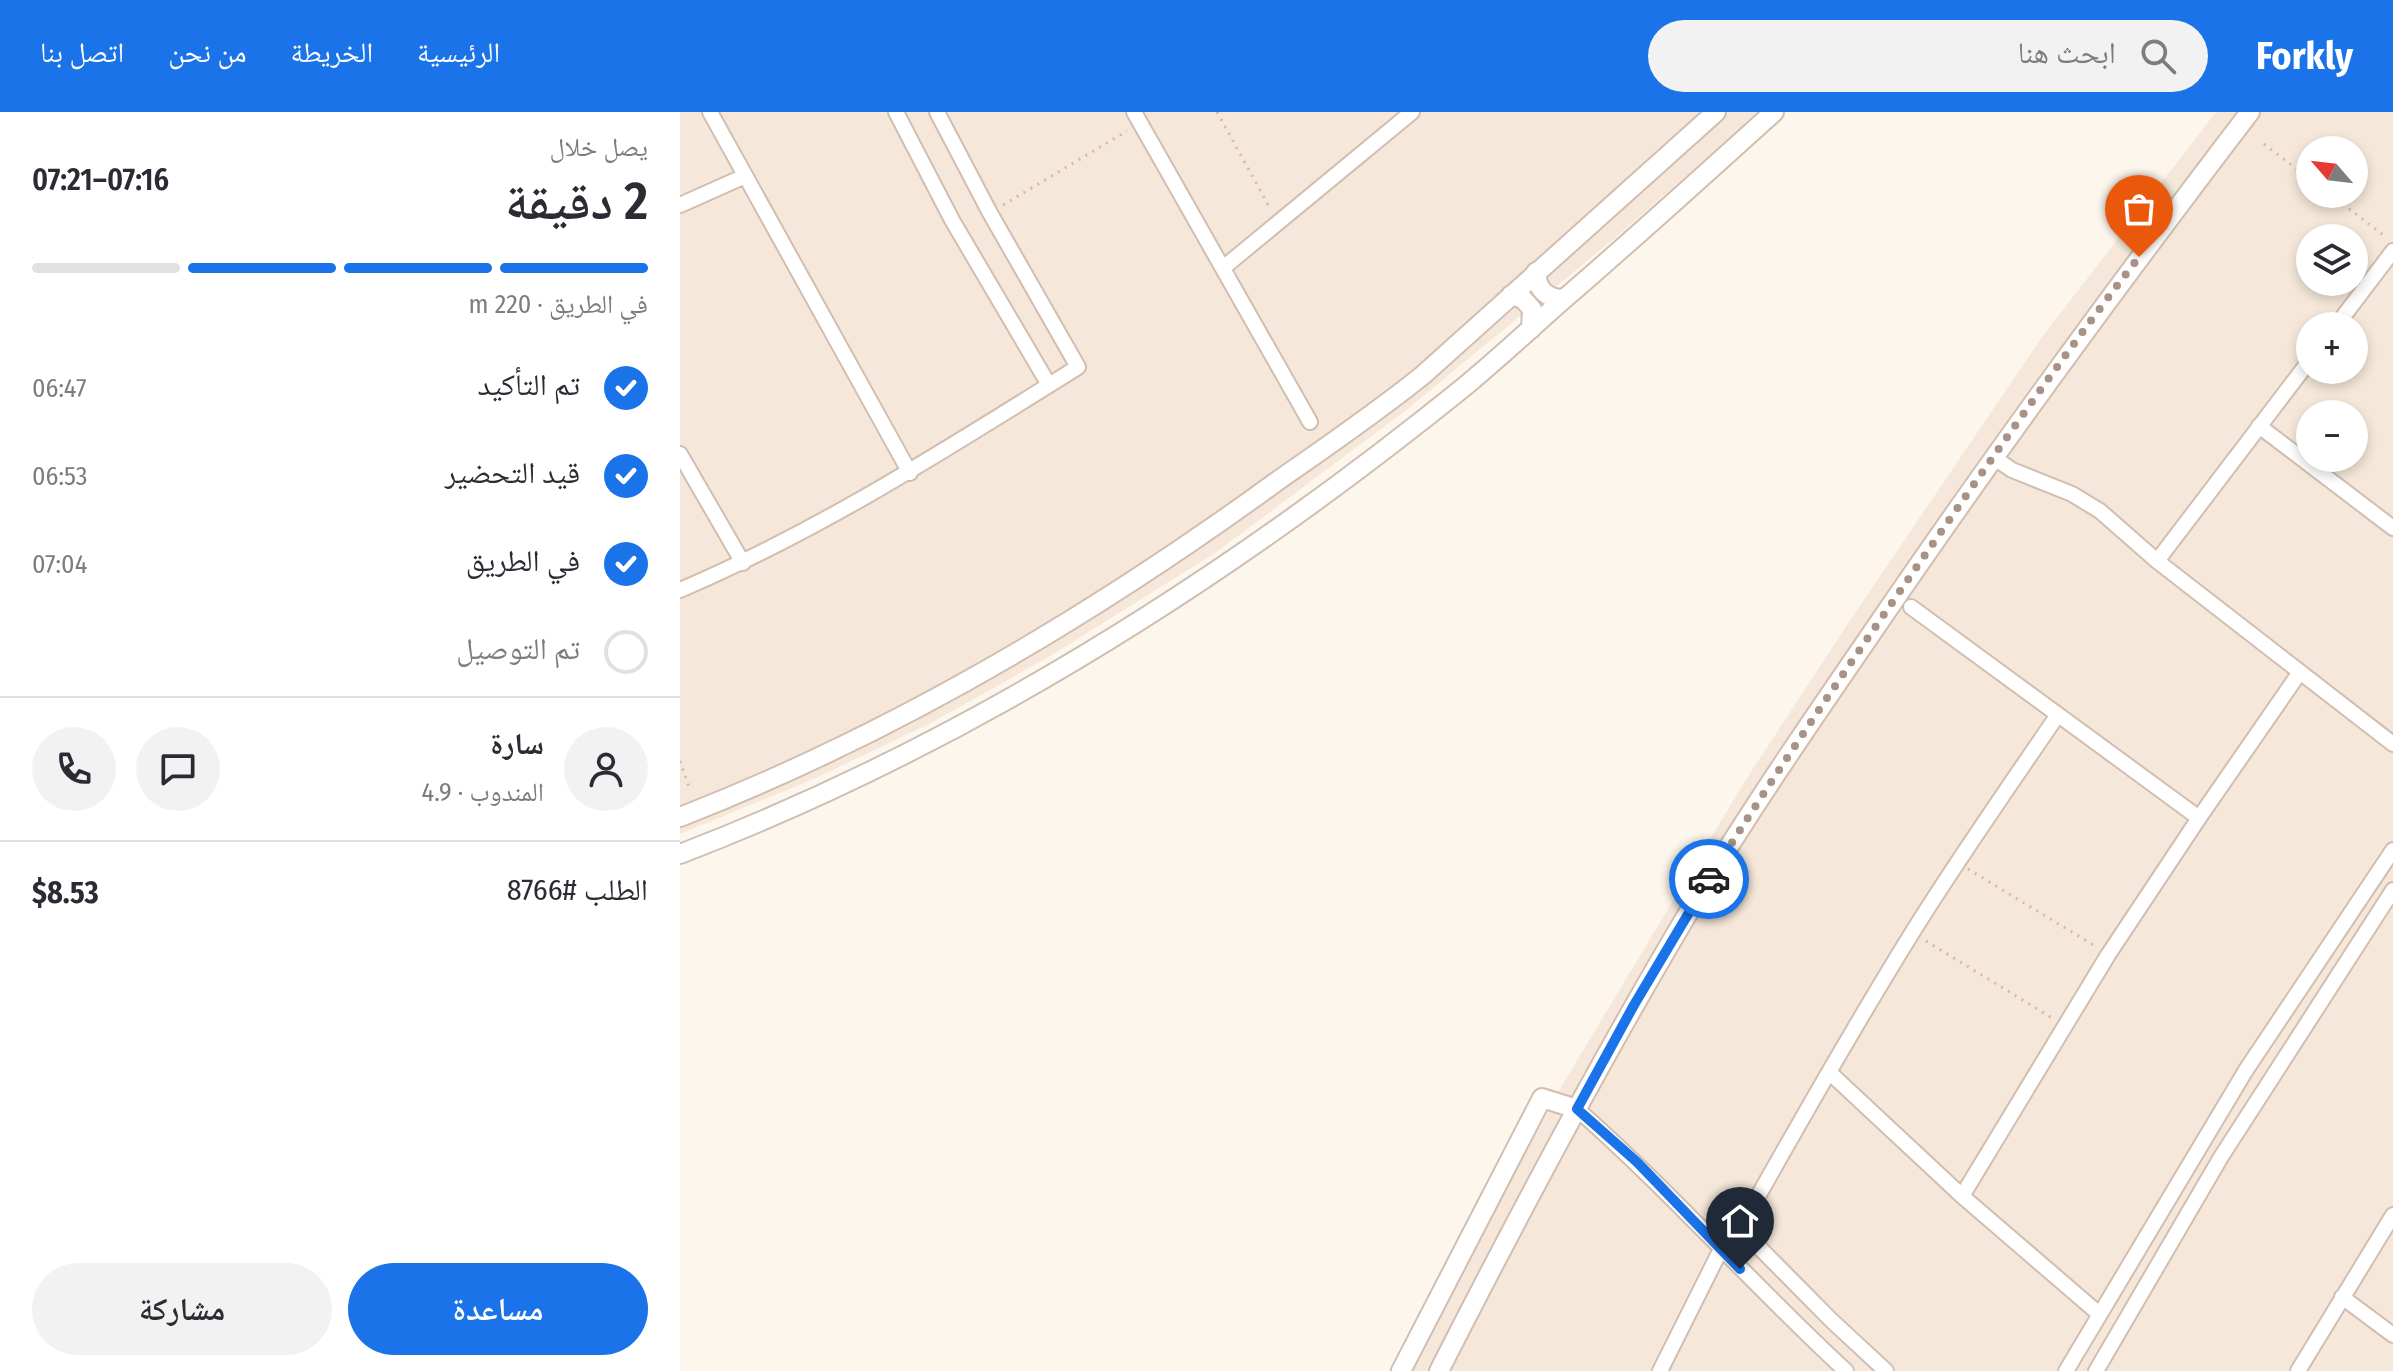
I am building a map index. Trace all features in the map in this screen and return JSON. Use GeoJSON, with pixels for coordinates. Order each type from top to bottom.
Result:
{"type":"FeatureCollection","features":[{"type":"Feature","properties":{"kind":"street"},"geometry":{"type":"LineString","coordinates":[[710,112],[910,473]]}},
{"type":"Feature","properties":{"kind":"street"},"geometry":{"type":"LineString","coordinates":[[896,112],[952,220],[1049,385]]}},
{"type":"Feature","properties":{"kind":"street"},"geometry":{"type":"LineString","coordinates":[[680,590],[743,563],[910,473],[1078,367],[990,213],[937,112]]}},
{"type":"Feature","properties":{"kind":"street"},"geometry":{"type":"LineString","coordinates":[[1223,268],[1412,112]]}},
{"type":"Feature","properties":{"kind":"street"},"geometry":{"type":"LineString","coordinates":[[680,817],[850,741],[1068,623],[1221,523],[1387,404],[1716,112]]}},
{"type":"Feature","properties":{"kind":"street"},"geometry":{"type":"LineString","coordinates":[[680,854],[726,837],[877,767],[1081,658],[1186,592],[1268,535],[1464,387],[1611,261],[1774,112]]}},
{"type":"Feature","properties":{"kind":"street"},"geometry":{"type":"LineString","coordinates":[[1439,1371],[1577,1109],[1656,967],[1779,769],[1993,457],[2121,281],[2250,112]]}},
{"type":"Feature","properties":{"kind":"street"},"geometry":{"type":"LineString","coordinates":[[1137,117],[1310,422]]}},
{"type":"Feature","properties":{"kind":"street"},"geometry":{"type":"LineString","coordinates":[[680,205],[745,176]]}},
{"type":"Feature","properties":{"kind":"street"},"geometry":{"type":"LineString","coordinates":[[2347,312],[2393,251]]}},
{"type":"Feature","properties":{"kind":"street"},"geometry":{"type":"LineString","coordinates":[[1536,272],[1543,293],[1564,299]]}},
{"type":"Feature","properties":{"kind":"street"},"geometry":{"type":"LineString","coordinates":[[1511,295],[1523,299],[1532,309],[1531,329]]}},
{"type":"Feature","properties":{"kind":"street"},"geometry":{"type":"LineString","coordinates":[[2157,561],[2296,378]]}},
{"type":"Feature","properties":{"kind":"street"},"geometry":{"type":"LineString","coordinates":[[2259,426],[2393,528]]}},
{"type":"Feature","properties":{"kind":"street"},"geometry":{"type":"LineString","coordinates":[[680,454],[743,563]]}},
{"type":"Feature","properties":{"kind":"street"},"geometry":{"type":"LineString","coordinates":[[1993,457],[2021,475],[2086,501],[2157,561],[2393,744]]}},
{"type":"Feature","properties":{"kind":"street"},"geometry":{"type":"LineString","coordinates":[[1911,607],[2199,818]]}},
{"type":"Feature","properties":{"kind":"street"},"geometry":{"type":"LineString","coordinates":[[1962,1196],[2108,955],[2300,672]]}},
{"type":"Feature","properties":{"kind":"street"},"geometry":{"type":"LineString","coordinates":[[1886,1371],[1740,1228],[1912,932],[2057,716]]}},
{"type":"Feature","properties":{"kind":"street"},"geometry":{"type":"LineString","coordinates":[[2066,1371],[2246,1070],[2393,850]]}},
{"type":"Feature","properties":{"kind":"street"},"geometry":{"type":"LineString","coordinates":[[2096,1371],[2221,1157],[2393,890]]}},
{"type":"Feature","properties":{"kind":"street"},"geometry":{"type":"LineString","coordinates":[[1829,1072],[1962,1196],[2098,1313]]}},
{"type":"Feature","properties":{"kind":"street"},"geometry":{"type":"LineString","coordinates":[[1401,1371],[1542,1098],[1577,1109],[1637,1162],[1846,1371]]}},
{"type":"Feature","properties":{"kind":"street"},"geometry":{"type":"LineString","coordinates":[[2298,1371],[2393,1215]]}},
{"type":"Feature","properties":{"kind":"street"},"geometry":{"type":"LineString","coordinates":[[1660,1371],[1721,1249]]}},
{"type":"Feature","properties":{"kind":"street"},"geometry":{"type":"LineString","coordinates":[[2342,1297],[2393,1335]]}},
{"type":"Feature","properties":{"kind":"path"},"geometry":{"type":"LineString","coordinates":[[1217,112],[1278,222]]}},
{"type":"Feature","properties":{"kind":"path"},"geometry":{"type":"LineString","coordinates":[[990,213],[1137,117]]}},
{"type":"Feature","properties":{"kind":"path"},"geometry":{"type":"LineString","coordinates":[[2264,144],[2296,168]]}},
{"type":"Feature","properties":{"kind":"path"},"geometry":{"type":"LineString","coordinates":[[2348,208],[2393,243]]}},
{"type":"Feature","properties":{"kind":"path"},"geometry":{"type":"LineString","coordinates":[[680,761],[689,787]]}},
{"type":"Feature","properties":{"kind":"path"},"geometry":{"type":"LineString","coordinates":[[1957,862],[2108,955]]}},
{"type":"Feature","properties":{"kind":"path"},"geometry":{"type":"LineString","coordinates":[[1912,932],[2064,1025]]}},
{"type":"Feature","properties":{"kind":"shaded area"},"geometry":{"type":"Polygon","coordinates":[[[680,112],[1760,112],[1610,242],[1405,411],[1215,553],[1047,658],[929,724],[818,777],[680,834],[680,112]]]}},
{"type":"Feature","properties":{"kind":"shaded area"},"geometry":{"type":"Polygon","coordinates":[[[2216,112],[2393,112],[2393,1371],[1407,1371],[1557,1094],[1745,781],[2042,337],[2216,112]]]}},
{"type":"Feature","properties":{"kind":"way so far"},"geometry":{"type":"LineString","coordinates":[[1709,879],[1779,769],[1912,574],[2139,257]]}},
{"type":"Feature","properties":{"kind":"route"},"geometry":{"type":"LineString","coordinates":[[1709,879],[1577,1109],[1637,1162],[1740,1269]]}}]}
